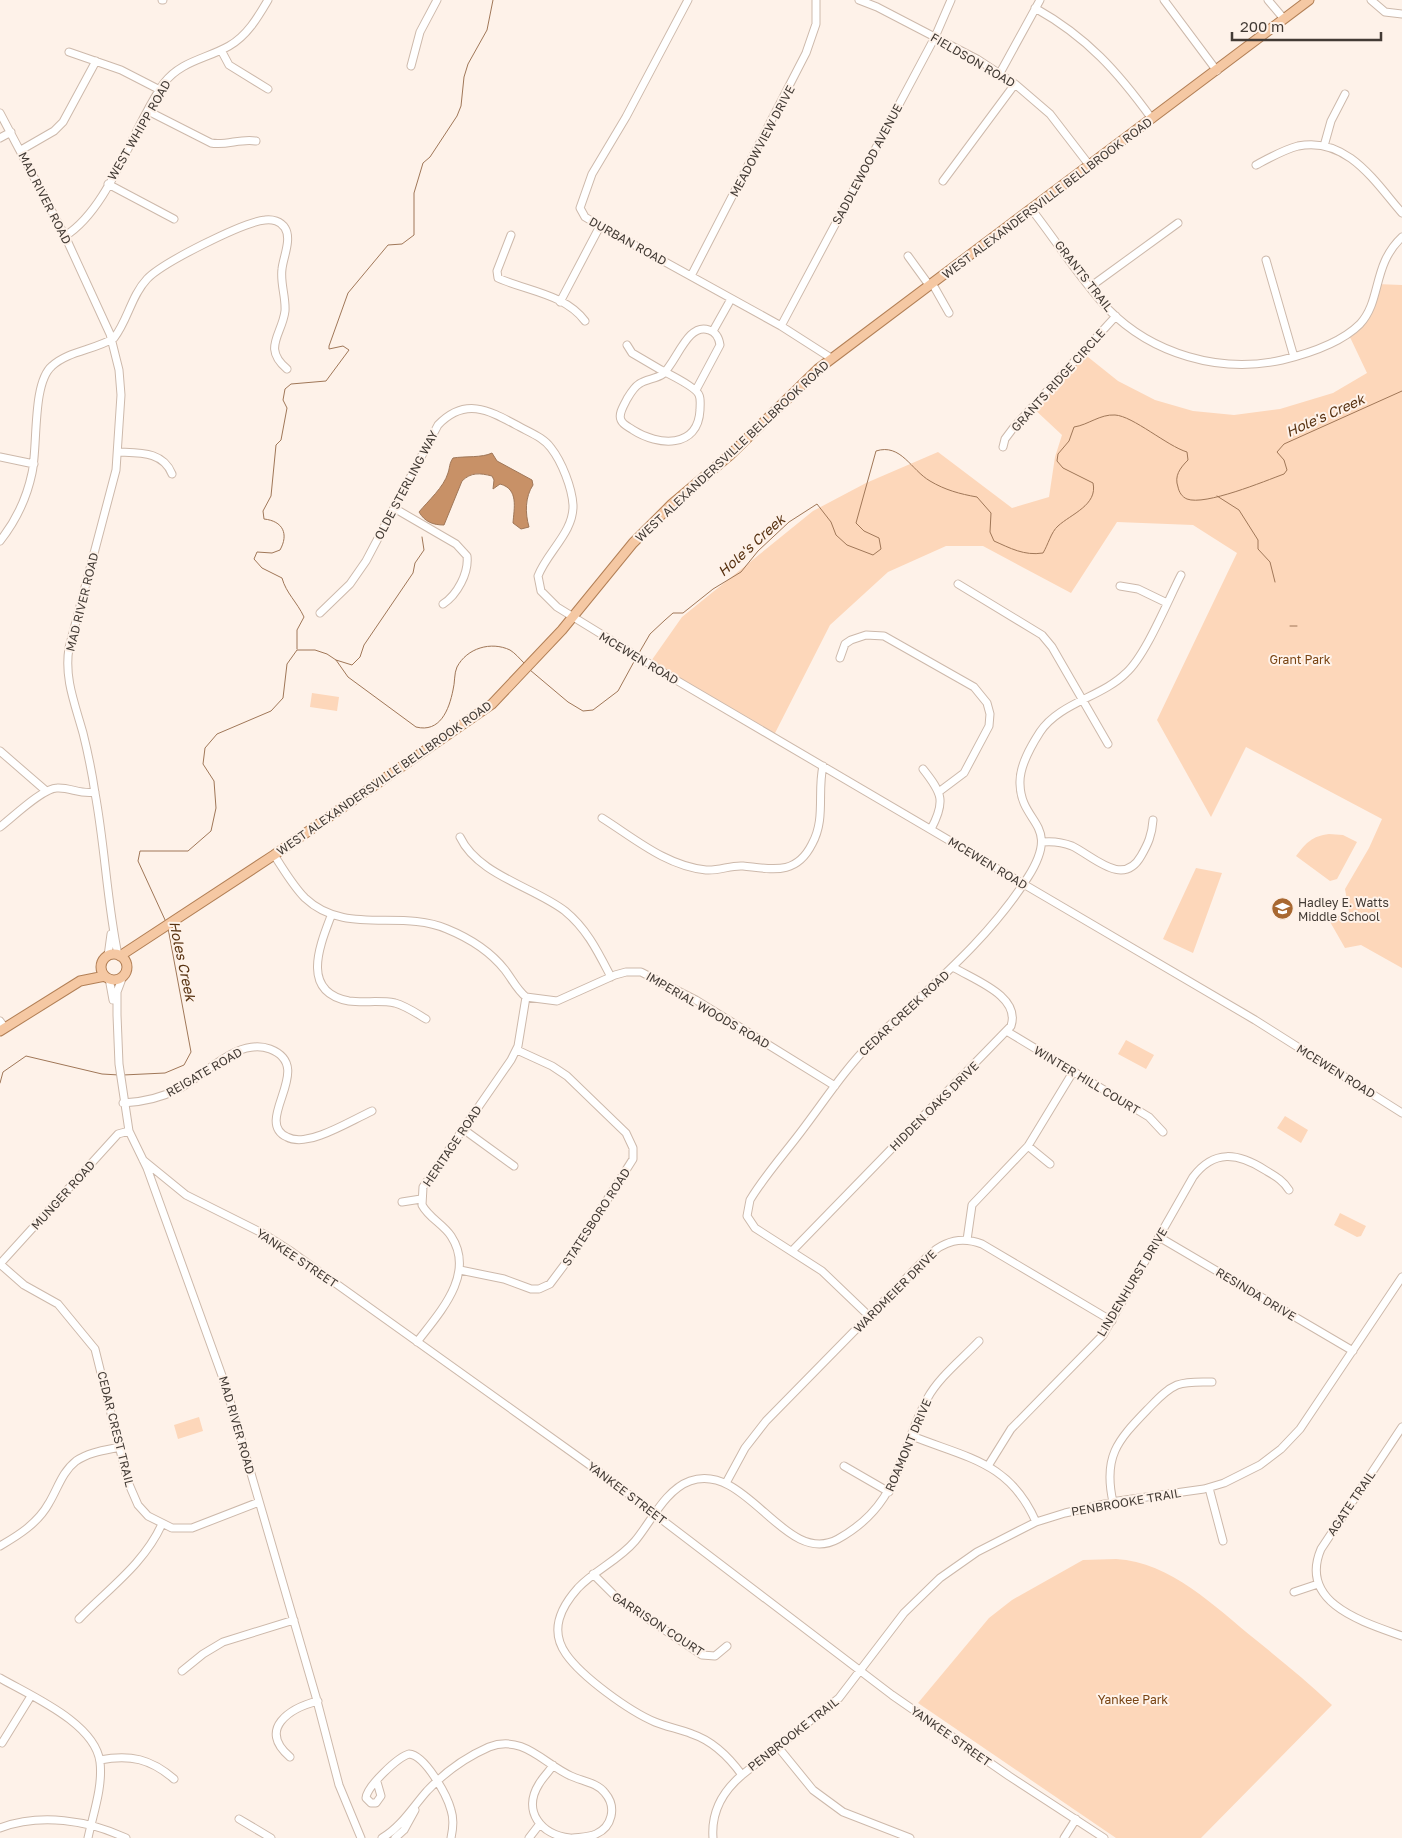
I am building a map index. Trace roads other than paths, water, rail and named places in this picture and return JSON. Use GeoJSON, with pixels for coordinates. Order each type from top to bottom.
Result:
{"type":"FeatureCollection","features":[{"type":"Feature","properties":{"kind":"main road","name":"WEST ALEXANDERSVILLE BELLBROOK ROAD"},"geometry":{"type":"LineString","coordinates":[[106,958],[119,955],[181,918],[482,712],[519,678],[572,618],[633,543],[832,358],[1032,210],[1309,0]]}},
{"type":"Feature","properties":{"kind":"main road","name":"WEST ALEXANDERSVILLE BELLBROOK ROAD"},"geometry":{"type":"LineString","coordinates":[[123,976],[135,953],[150,937]]}},
{"type":"Feature","properties":{"kind":"main road"},"geometry":{"type":"LineString","coordinates":[[119,955],[127,966]]}},
{"type":"Feature","properties":{"kind":"main road"},"geometry":{"type":"LineString","coordinates":[[106,958],[102,966],[107,977]]}},
{"type":"Feature","properties":{"kind":"main road"},"geometry":{"type":"LineString","coordinates":[[2,1027],[80,981],[106,958]]}},
{"type":"Feature","properties":{"kind":"main road"},"geometry":{"type":"LineString","coordinates":[[80,981],[107,977],[115,980],[123,976]]}},
{"type":"Feature","properties":{"kind":"street","name":"WEST WHIPP ROAD"},"geometry":{"type":"LineString","coordinates":[[65,236],[83,221],[108,184],[160,90],[171,75],[184,65],[221,50],[244,36],[268,0]]}},
{"type":"Feature","properties":{"kind":"street"},"geometry":{"type":"LineString","coordinates":[[411,66],[420,32],[436,0]]}},
{"type":"Feature","properties":{"kind":"street","name":"DURBAN ROAD"},"geometry":{"type":"LineString","coordinates":[[688,0],[626,117],[592,174],[580,208],[585,217],[600,226],[781,326],[832,358]]}},
{"type":"Feature","properties":{"kind":"street","name":"MEADOWVIEW DRIVE"},"geometry":{"type":"LineString","coordinates":[[690,276],[806,53],[816,24],[816,0]]}},
{"type":"Feature","properties":{"kind":"street","name":"FIELDSON ROAD"},"geometry":{"type":"LineString","coordinates":[[859,0],[877,6],[935,37],[1016,84],[1050,114],[1090,166]]}},
{"type":"Feature","properties":{"kind":"street","name":"SADDLEWOOD AVENUE"},"geometry":{"type":"LineString","coordinates":[[781,326],[935,37],[951,0]]}},
{"type":"Feature","properties":{"kind":"street"},"geometry":{"type":"LineString","coordinates":[[1000,73],[1040,0]]}},
{"type":"Feature","properties":{"kind":"street"},"geometry":{"type":"LineString","coordinates":[[1164,0],[1217,70]]}},
{"type":"Feature","properties":{"kind":"street"},"geometry":{"type":"LineString","coordinates":[[1268,0],[1284,19]]}},
{"type":"Feature","properties":{"kind":"street"},"geometry":{"type":"LineString","coordinates":[[1371,0],[1385,12],[1402,14]]}},
{"type":"Feature","properties":{"kind":"street"},"geometry":{"type":"LineString","coordinates":[[1036,8],[1069,28],[1101,55],[1152,119]]}},
{"type":"Feature","properties":{"kind":"street"},"geometry":{"type":"LineString","coordinates":[[221,50],[230,65],[268,89]]}},
{"type":"Feature","properties":{"kind":"street"},"geometry":{"type":"LineString","coordinates":[[69,52],[121,70],[160,90]]}},
{"type":"Feature","properties":{"kind":"street"},"geometry":{"type":"LineString","coordinates":[[21,150],[54,131],[63,122],[96,61]]}},
{"type":"Feature","properties":{"kind":"street"},"geometry":{"type":"LineString","coordinates":[[943,181],[1016,84]]}},
{"type":"Feature","properties":{"kind":"street"},"geometry":{"type":"LineString","coordinates":[[1324,146],[1331,121],[1345,94]]}},
{"type":"Feature","properties":{"kind":"street"},"geometry":{"type":"LineString","coordinates":[[148,111],[210,142],[221,144],[243,140],[256,141]]}},
{"type":"Feature","properties":{"kind":"street","name":"MAD RIVER ROAD"},"geometry":{"type":"LineString","coordinates":[[0,113],[65,236],[112,340],[120,380],[118,452],[112,489],[72,638],[68,663],[71,693],[83,735],[95,792],[107,868],[112,924],[119,955]]}},
{"type":"Feature","properties":{"kind":"street"},"geometry":{"type":"LineString","coordinates":[[0,138],[10,132]]}},
{"type":"Feature","properties":{"kind":"street"},"geometry":{"type":"LineString","coordinates":[[1256,165],[1292,148],[1309,145],[1324,146],[1345,154],[1358,163],[1402,213]]}},
{"type":"Feature","properties":{"kind":"street"},"geometry":{"type":"LineString","coordinates":[[108,184],[174,219]]}},
{"type":"Feature","properties":{"kind":"street","name":"GRANTS TRAIL"},"geometry":{"type":"LineString","coordinates":[[1032,210],[1090,287],[1116,316],[1154,343],[1170,351],[1202,361],[1245,365],[1294,357],[1328,344],[1360,324],[1372,303],[1383,262],[1402,237]]}},
{"type":"Feature","properties":{"kind":"street"},"geometry":{"type":"LineString","coordinates":[[0,541],[12,525],[25,496],[34,464],[40,391],[46,372],[60,360],[112,340],[119,331],[141,286],[156,272],[246,225],[263,220],[274,220],[282,224],[287,234],[282,271],[285,311],[274,344],[278,359],[287,369]]}},
{"type":"Feature","properties":{"kind":"street"},"geometry":{"type":"LineString","coordinates":[[1090,287],[1178,223]]}},
{"type":"Feature","properties":{"kind":"street"},"geometry":{"type":"LineString","coordinates":[[560,302],[600,226]]}},
{"type":"Feature","properties":{"kind":"street"},"geometry":{"type":"LineString","coordinates":[[511,235],[497,271],[498,278],[560,302],[576,311],[585,321]]}},
{"type":"Feature","properties":{"kind":"street"},"geometry":{"type":"LineString","coordinates":[[908,256],[931,284],[949,313]]}},
{"type":"Feature","properties":{"kind":"street"},"geometry":{"type":"LineString","coordinates":[[1266,260],[1294,357]]}},
{"type":"Feature","properties":{"kind":"street"},"geometry":{"type":"LineString","coordinates":[[713,331],[732,299]]}},
{"type":"Feature","properties":{"kind":"street","name":"GRANTS RIDGE CIRCLE"},"geometry":{"type":"LineString","coordinates":[[1003,447],[1005,440],[1014,428],[1116,316]]}},
{"type":"Feature","properties":{"kind":"street"},"geometry":{"type":"LineString","coordinates":[[627,345],[632,353],[665,372],[696,390],[700,396],[699,420],[693,430],[678,440],[667,442],[654,440],[623,423],[620,418],[621,411],[636,386],[665,372],[675,361],[691,333],[701,328],[713,331],[718,338],[720,348],[696,390]]}},
{"type":"Feature","properties":{"kind":"street","name":"OLDE STERLING WAY"},"geometry":{"type":"LineString","coordinates":[[320,614],[356,576],[434,430],[444,419],[456,411],[471,408],[484,410],[540,438],[556,455],[573,504],[569,523],[541,568],[538,582],[544,595],[572,618]]}},
{"type":"Feature","properties":{"kind":"street"},"geometry":{"type":"LineString","coordinates":[[118,452],[156,456],[166,464],[172,474]]}},
{"type":"Feature","properties":{"kind":"street"},"geometry":{"type":"LineString","coordinates":[[0,457],[34,464]]}},
{"type":"Feature","properties":{"kind":"street"},"geometry":{"type":"LineString","coordinates":[[394,508],[456,544],[467,556],[465,573],[458,587],[454,594],[442,604]]}},
{"type":"Feature","properties":{"kind":"street"},"geometry":{"type":"LineString","coordinates":[[1153,820],[1148,843],[1138,862],[1126,870],[1112,869],[1067,844],[1042,842],[1038,827],[1022,797],[1020,785],[1021,770],[1040,732],[1047,724],[1120,679],[1133,667],[1181,575]]}},
{"type":"Feature","properties":{"kind":"street"},"geometry":{"type":"LineString","coordinates":[[958,584],[1042,635],[1084,700],[1108,744]]}},
{"type":"Feature","properties":{"kind":"street"},"geometry":{"type":"LineString","coordinates":[[1120,586],[1138,589],[1167,603]]}},
{"type":"Feature","properties":{"kind":"street","name":"MCEWEN ROAD"},"geometry":{"type":"LineString","coordinates":[[572,618],[1255,1020],[1402,1113]]}},
{"type":"Feature","properties":{"kind":"street"},"geometry":{"type":"LineString","coordinates":[[840,658],[845,644],[851,640],[871,634],[884,636],[974,687],[984,697],[990,714],[986,732],[964,774],[940,791]]}},
{"type":"Feature","properties":{"kind":"street"},"geometry":{"type":"LineString","coordinates":[[0,751],[45,790]]}},
{"type":"Feature","properties":{"kind":"street"},"geometry":{"type":"LineString","coordinates":[[602,818],[664,857],[689,867],[716,870],[742,866],[773,870],[784,868],[803,858],[818,832],[821,819],[823,766]]}},
{"type":"Feature","properties":{"kind":"street"},"geometry":{"type":"LineString","coordinates":[[923,769],[940,791],[940,811],[930,829]]}},
{"type":"Feature","properties":{"kind":"street"},"geometry":{"type":"LineString","coordinates":[[0,827],[45,790],[59,787],[83,793],[95,792]]}},
{"type":"Feature","properties":{"kind":"street"},"geometry":{"type":"LineString","coordinates":[[460,837],[467,849],[487,865],[556,905],[579,924],[598,951],[611,977]]}},
{"type":"Feature","properties":{"kind":"street","name":"CEDAR CREEK ROAD"},"geometry":{"type":"LineString","coordinates":[[870,1316],[822,1270],[755,1228],[749,1220],[747,1207],[753,1195],[835,1086],[870,1044],[953,967],[980,939],[1037,863],[1042,842]]}},
{"type":"Feature","properties":{"kind":"street"},"geometry":{"type":"LineString","coordinates":[[274,856],[305,898],[331,916],[363,921],[409,920],[445,928],[473,942],[492,956],[526,997]]}},
{"type":"Feature","properties":{"kind":"street"},"geometry":{"type":"LineString","coordinates":[[331,916],[317,957],[318,973],[330,992],[347,1000],[398,1004],[426,1019]]}},
{"type":"Feature","properties":{"kind":"street","name":"MAD RIVER ROAD"},"geometry":{"type":"LineString","coordinates":[[106,958],[112,924]]}},
{"type":"Feature","properties":{"kind":"street"},"geometry":{"type":"LineString","coordinates":[[953,967],[1007,1001],[1013,1014],[1008,1032]]}},
{"type":"Feature","properties":{"kind":"street","name":"IMPERIAL WOODS ROAD"},"geometry":{"type":"LineString","coordinates":[[526,997],[558,1001],[621,973],[636,972],[661,981],[835,1086]]}},
{"type":"Feature","properties":{"kind":"street","name":"MAD RIVER ROAD"},"geometry":{"type":"LineString","coordinates":[[123,976],[117,992],[117,1015],[119,1064],[129,1131],[143,1160],[213,1346],[318,1702],[339,1785],[361,1838]]}},
{"type":"Feature","properties":{"kind":"street","name":"MAD RIVER ROAD"},"geometry":{"type":"LineString","coordinates":[[107,977],[117,1015]]}},
{"type":"Feature","properties":{"kind":"street","name":"HERITAGE ROAD"},"geometry":{"type":"LineString","coordinates":[[460,1270],[458,1252],[452,1237],[424,1209],[422,1199],[425,1182],[517,1050],[526,997]]}},
{"type":"Feature","properties":{"kind":"street","name":"WINTER HILL COURT"},"geometry":{"type":"LineString","coordinates":[[1008,1032],[1149,1117],[1163,1132]]}},
{"type":"Feature","properties":{"kind":"street","name":"HIDDEN OAKS DRIVE"},"geometry":{"type":"LineString","coordinates":[[792,1251],[1008,1032]]}},
{"type":"Feature","properties":{"kind":"street","name":"REIGATE ROAD"},"geometry":{"type":"LineString","coordinates":[[124,1103],[153,1100],[185,1086],[232,1054],[247,1048],[261,1047],[276,1052],[286,1062],[288,1075],[276,1119],[280,1132],[286,1137],[297,1139],[316,1137],[372,1111]]}},
{"type":"Feature","properties":{"kind":"street","name":"STATESBORO ROAD"},"geometry":{"type":"LineString","coordinates":[[460,1270],[504,1279],[531,1289],[539,1289],[550,1284],[633,1159],[633,1148],[626,1133],[567,1076],[552,1066],[517,1050]]}},
{"type":"Feature","properties":{"kind":"street"},"geometry":{"type":"LineString","coordinates":[[1073,1072],[1028,1146],[972,1205],[967,1240],[982,1244],[1112,1321]]}},
{"type":"Feature","properties":{"kind":"street"},"geometry":{"type":"LineString","coordinates":[[463,1129],[514,1166]]}},
{"type":"Feature","properties":{"kind":"street","name":"MUNGER ROAD"},"geometry":{"type":"LineString","coordinates":[[0,1264],[118,1134],[129,1131]]}},
{"type":"Feature","properties":{"kind":"street"},"geometry":{"type":"LineString","coordinates":[[1028,1146],[1050,1164]]}},
{"type":"Feature","properties":{"kind":"street","name":"LINDENHURST DRIVE"},"geometry":{"type":"LineString","coordinates":[[988,1466],[1011,1429],[1093,1346],[1112,1321],[1193,1177],[1202,1167],[1213,1160],[1226,1157],[1245,1159],[1278,1177],[1289,1190]]}},
{"type":"Feature","properties":{"kind":"street","name":"YANKEE STREET"},"geometry":{"type":"LineString","coordinates":[[143,1160],[186,1195],[278,1242],[655,1514],[860,1671],[977,1754],[1104,1838]]}},
{"type":"Feature","properties":{"kind":"street"},"geometry":{"type":"LineString","coordinates":[[402,1202],[422,1199]]}},
{"type":"Feature","properties":{"kind":"street","name":"RESINDA DRIVE"},"geometry":{"type":"LineString","coordinates":[[1160,1237],[1353,1351]]}},
{"type":"Feature","properties":{"kind":"street","name":"WARDMEIER DRIVE"},"geometry":{"type":"LineString","coordinates":[[726,1483],[745,1448],[766,1421],[935,1250],[947,1243],[967,1240]]}},
{"type":"Feature","properties":{"kind":"street","name":"CEDAR CREST TRAIL"},"geometry":{"type":"LineString","coordinates":[[0,1264],[24,1285],[58,1304],[95,1349],[134,1497],[143,1511],[162,1524],[178,1528],[192,1528],[259,1502]]}},
{"type":"Feature","properties":{"kind":"street"},"geometry":{"type":"LineString","coordinates":[[417,1342],[452,1292],[460,1270]]}},
{"type":"Feature","properties":{"kind":"street","name":"PENBROOKE TRAIL"},"geometry":{"type":"LineString","coordinates":[[713,1838],[714,1817],[720,1800],[728,1788],[839,1698],[894,1625],[940,1578],[991,1544],[1036,1522],[1113,1502],[1209,1488],[1251,1471],[1281,1449],[1309,1417],[1402,1277]]}},
{"type":"Feature","properties":{"kind":"street","name":"ROAMONT DRIVE"},"geometry":{"type":"LineString","coordinates":[[742,1775],[726,1755],[708,1741],[645,1717],[596,1684],[567,1655],[558,1633],[560,1614],[565,1603],[593,1574],[626,1549],[673,1492],[690,1481],[709,1478],[726,1483],[794,1536],[816,1544],[841,1537],[872,1513],[888,1492],[923,1407],[934,1388],[979,1341]]}},
{"type":"Feature","properties":{"kind":"street"},"geometry":{"type":"LineString","coordinates":[[1113,1502],[1109,1470],[1114,1452],[1121,1438],[1170,1389],[1183,1383],[1212,1382]]}},
{"type":"Feature","properties":{"kind":"street","name":"AGATE TRAIL"},"geometry":{"type":"LineString","coordinates":[[1318,1584],[1316,1570],[1321,1549],[1402,1427]]}},
{"type":"Feature","properties":{"kind":"street"},"geometry":{"type":"LineString","coordinates":[[912,1436],[988,1466],[1005,1476],[1018,1489],[1036,1522]]}},
{"type":"Feature","properties":{"kind":"street"},"geometry":{"type":"LineString","coordinates":[[0,1546],[33,1524],[49,1504],[65,1472],[77,1461],[96,1452],[120,1447]]}},
{"type":"Feature","properties":{"kind":"street"},"geometry":{"type":"LineString","coordinates":[[844,1466],[888,1492]]}},
{"type":"Feature","properties":{"kind":"street"},"geometry":{"type":"LineString","coordinates":[[1209,1488],[1223,1541]]}},
{"type":"Feature","properties":{"kind":"street"},"geometry":{"type":"LineString","coordinates":[[79,1619],[140,1560],[154,1542],[162,1524]]}},
{"type":"Feature","properties":{"kind":"street","name":"GARRISON COURT"},"geometry":{"type":"LineString","coordinates":[[593,1574],[617,1598],[702,1655],[715,1656],[727,1646]]}},
{"type":"Feature","properties":{"kind":"street"},"geometry":{"type":"LineString","coordinates":[[1294,1592],[1318,1584],[1326,1597],[1336,1607],[1402,1636]]}},
{"type":"Feature","properties":{"kind":"street"},"geometry":{"type":"LineString","coordinates":[[182,1671],[203,1654],[223,1642],[294,1620]]}},
{"type":"Feature","properties":{"kind":"street"},"geometry":{"type":"LineString","coordinates":[[0,1678],[79,1726],[90,1739],[100,1760],[99,1789],[88,1838]]}},
{"type":"Feature","properties":{"kind":"street"},"geometry":{"type":"LineString","coordinates":[[2,1743],[30,1696]]}},
{"type":"Feature","properties":{"kind":"street"},"geometry":{"type":"LineString","coordinates":[[290,1757],[282,1750],[278,1740],[280,1722],[286,1714],[297,1707],[318,1702]]}},
{"type":"Feature","properties":{"kind":"street"},"geometry":{"type":"LineString","coordinates":[[382,1838],[394,1830],[436,1782],[452,1768],[488,1747],[502,1744],[530,1749],[571,1776],[598,1787],[609,1798],[612,1810],[608,1824],[596,1834],[585,1838],[555,1836],[539,1825],[533,1809],[533,1799],[538,1784],[553,1765]]}},
{"type":"Feature","properties":{"kind":"street"},"geometry":{"type":"LineString","coordinates":[[778,1747],[807,1784],[820,1796],[850,1816],[910,1838]]}},
{"type":"Feature","properties":{"kind":"street"},"geometry":{"type":"LineString","coordinates":[[377,1782],[398,1759],[409,1754],[416,1755],[424,1762],[451,1810],[453,1824],[451,1838]]}},
{"type":"Feature","properties":{"kind":"street"},"geometry":{"type":"LineString","coordinates":[[100,1760],[118,1757],[136,1758],[153,1764],[174,1779]]}},
{"type":"Feature","properties":{"kind":"street"},"geometry":{"type":"LineString","coordinates":[[395,1838],[411,1819],[416,1804]]}},
{"type":"Feature","properties":{"kind":"street"},"geometry":{"type":"LineString","coordinates":[[239,1819],[271,1838]]}},
{"type":"Feature","properties":{"kind":"street"},"geometry":{"type":"LineString","coordinates":[[0,1828],[37,1820],[61,1821],[91,1827],[126,1838]]}},
{"type":"Feature","properties":{"kind":"street"},"geometry":{"type":"LineString","coordinates":[[1064,1838],[1076,1820]]}},
{"type":"Feature","properties":{"kind":"street"},"geometry":{"type":"LineString","coordinates":[[529,1838],[539,1825]]}},
{"type":"Feature","properties":{"kind":"waterway"},"geometry":{"type":"LineString","coordinates":[[297,649],[297,630],[304,617],[282,578],[262,568],[254,559],[257,552],[272,553],[280,550],[284,539],[280,525],[271,520],[264,519],[263,511],[271,496],[276,445],[281,440],[287,408],[283,400],[285,389],[291,384],[326,381],[349,350],[343,346],[329,349],[348,293],[388,245],[402,244],[414,235],[414,193],[423,163],[430,157],[457,116],[461,106],[464,77],[468,64],[487,30],[493,0]]}},
{"type":"Feature","properties":{"kind":"waterway","name":"Hole's Creek"},"geometry":{"type":"LineString","coordinates":[[639,653],[650,634],[673,613],[683,613],[713,589],[741,572],[758,551],[789,522],[817,504],[831,522],[836,535],[847,545],[873,555],[881,549],[879,538],[864,531],[856,523],[876,451],[885,450],[899,454],[930,481],[953,491],[977,497],[991,513],[990,532],[994,541],[1012,549],[1036,554],[1043,553],[1051,535],[1063,522],[1088,503],[1093,491],[1093,483],[1063,468],[1057,461],[1058,454],[1069,441],[1074,427],[1110,415],[1131,420],[1187,452],[1188,460],[1177,476],[1179,491],[1187,499],[1207,499],[1235,492],[1284,474],[1287,470],[1284,460],[1277,452],[1284,444],[1402,391]]}},
{"type":"Feature","properties":{"kind":"waterway"},"geometry":{"type":"LineString","coordinates":[[1217,496],[1239,510],[1258,540],[1258,549],[1270,562],[1275,582]]}},
{"type":"Feature","properties":{"kind":"waterway"},"geometry":{"type":"LineString","coordinates":[[336,660],[352,665],[360,657],[364,645],[413,573],[415,563],[424,550],[422,537]]}},
{"type":"Feature","properties":{"kind":"waterway"},"geometry":{"type":"LineString","coordinates":[[1290,626],[1297,626]]}},
{"type":"Feature","properties":{"kind":"waterway","name":"Holes Creek"},"geometry":{"type":"LineString","coordinates":[[166,922],[138,861],[140,851],[188,851],[211,831],[216,808],[214,781],[203,764],[205,748],[217,734],[271,711],[283,698],[287,664],[297,650],[315,650],[327,654],[336,660],[348,677],[416,727],[424,728],[431,727],[437,723],[446,712],[454,687],[457,667],[461,660],[473,651],[488,646],[503,647],[512,651],[524,663]]}},
{"type":"Feature","properties":{"kind":"waterway","name":"Hole's Creek"},"geometry":{"type":"LineString","coordinates":[[530,670],[568,702],[583,711],[593,710],[618,691],[636,658]]}},
{"type":"Feature","properties":{"kind":"waterway","name":"Holes Creek"},"geometry":{"type":"LineString","coordinates":[[123,1075],[165,1073],[184,1065],[191,1052],[168,928]]}},
{"type":"Feature","properties":{"kind":"waterway","name":"Holes Creek"},"geometry":{"type":"LineString","coordinates":[[0,1083],[3,1072],[26,1056],[102,1074],[119,1075]]}},
{"type":"Feature","properties":{"kind":"place","name":"Hadley E. Watts Middle School"},"geometry":{"type":"Point","coordinates":[1282,909]}},
{"type":"Feature","properties":{"kind":"park label","name":"Grant Park"},"geometry":{"type":"Point","coordinates":[1300,659]}},
{"type":"Feature","properties":{"kind":"park label","name":"Yankee Park"},"geometry":{"type":"Point","coordinates":[1133,1699]}}]}
